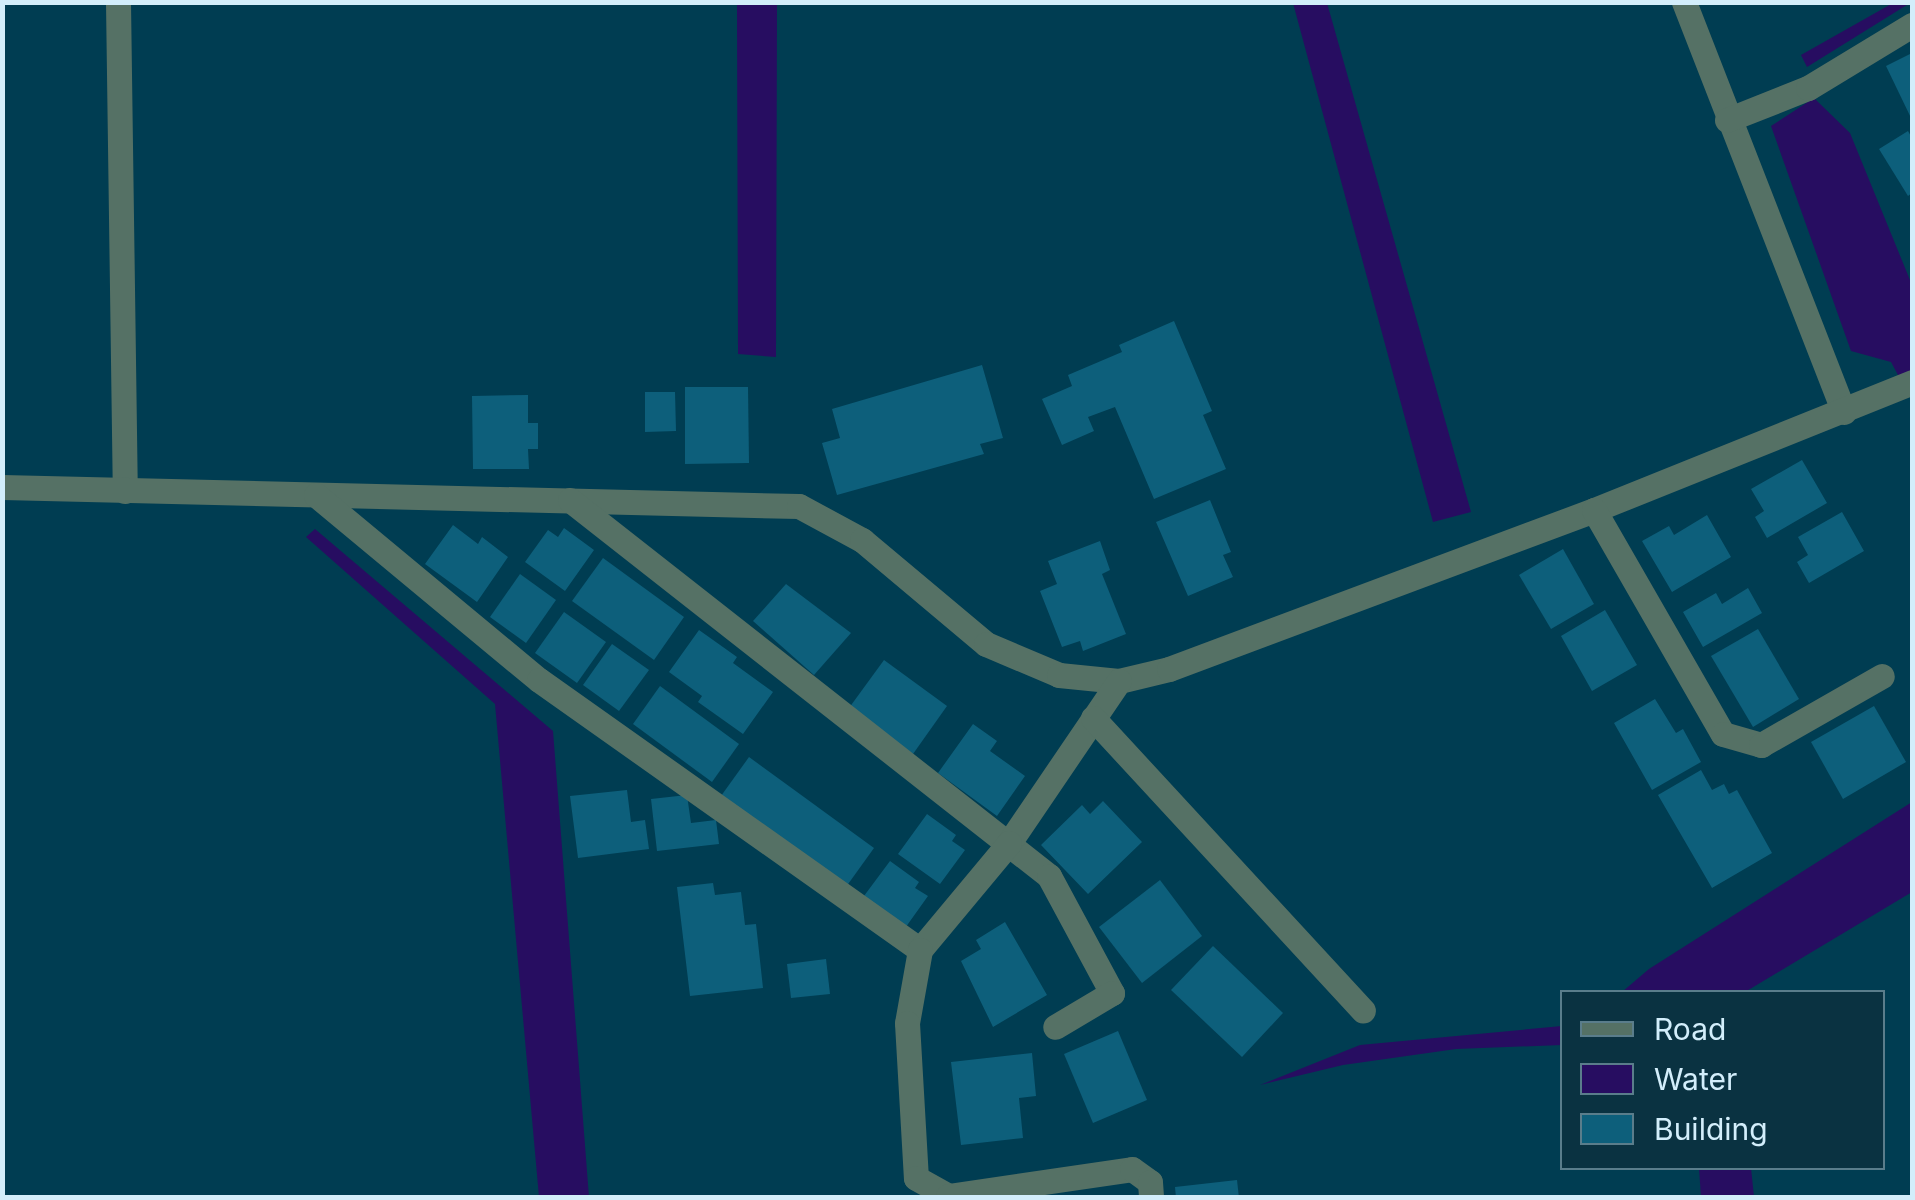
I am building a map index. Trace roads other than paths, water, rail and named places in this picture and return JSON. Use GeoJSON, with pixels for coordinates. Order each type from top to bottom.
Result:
{"type":"FeatureCollection","features":[{"type":"Feature","properties":{"kind":"street"},"geometry":{"type":"LineString","coordinates":[[118,2],[124,490]]}},
{"type":"Feature","properties":{"kind":"street"},"geometry":{"type":"LineString","coordinates":[[1684,2],[1844,412]]}},
{"type":"Feature","properties":{"kind":"street"},"geometry":{"type":"LineString","coordinates":[[1727,120],[1808,88],[1912,25]]}},
{"type":"Feature","properties":{"kind":"street"},"geometry":{"type":"LineString","coordinates":[[2,488],[799,506],[862,540],[986,644],[1059,674],[1119,681],[1169,668],[1594,510],[1902,386]]}},
{"type":"Feature","properties":{"kind":"street"},"geometry":{"type":"LineString","coordinates":[[316,496],[539,680],[920,950]]}},
{"type":"Feature","properties":{"kind":"street"},"geometry":{"type":"LineString","coordinates":[[570,500],[1048,876],[1112,994],[1055,1027]]}},
{"type":"Feature","properties":{"kind":"street"},"geometry":{"type":"LineString","coordinates":[[1594,510],[1724,734],[1761,745],[1882,676]]}},
{"type":"Feature","properties":{"kind":"street"},"geometry":{"type":"LineString","coordinates":[[1119,681],[1009,843],[920,950],[907,1023],[916,1178],[948,1196],[1132,1169],[1150,1182],[1151,1198]]}},
{"type":"Feature","properties":{"kind":"street"},"geometry":{"type":"LineString","coordinates":[[1094,718],[1363,1011]]}},
{"type":"Feature","properties":{"kind":"water"},"geometry":{"type":"Polygon","coordinates":[[[737,3],[777,3],[776,357],[738,354],[737,3]]]}},
{"type":"Feature","properties":{"kind":"water"},"geometry":{"type":"Polygon","coordinates":[[[1293,3],[1327,3],[1471,512],[1433,522],[1293,3]]]}},
{"type":"Feature","properties":{"kind":"water"},"geometry":{"type":"Polygon","coordinates":[[[1893,3],[1910,3],[1807,67],[1801,55],[1893,3]]]}},
{"type":"Feature","properties":{"kind":"water"},"geometry":{"type":"Polygon","coordinates":[[[1814,98],[1850,133],[1912,285],[1912,401],[1891,362],[1851,351],[1771,126],[1814,98]]]}},
{"type":"Feature","properties":{"kind":"water"},"geometry":{"type":"Polygon","coordinates":[[[315,529],[553,731],[589,1197],[539,1197],[495,704],[306,537],[315,529]]]}},
{"type":"Feature","properties":{"kind":"water"},"geometry":{"type":"Polygon","coordinates":[[[1912,802],[1912,892],[1748,990],[1624,990],[1649,969],[1912,802]]]}},
{"type":"Feature","properties":{"kind":"water"},"geometry":{"type":"Polygon","coordinates":[[[1560,1026],[1560,1045],[1456,1049],[1343,1065],[1260,1085],[1360,1045],[1560,1026]]]}},
{"type":"Feature","properties":{"kind":"water"},"geometry":{"type":"Polygon","coordinates":[[[1699,1170],[1751,1170],[1754,1197],[1701,1197],[1699,1170]]]}}]}
